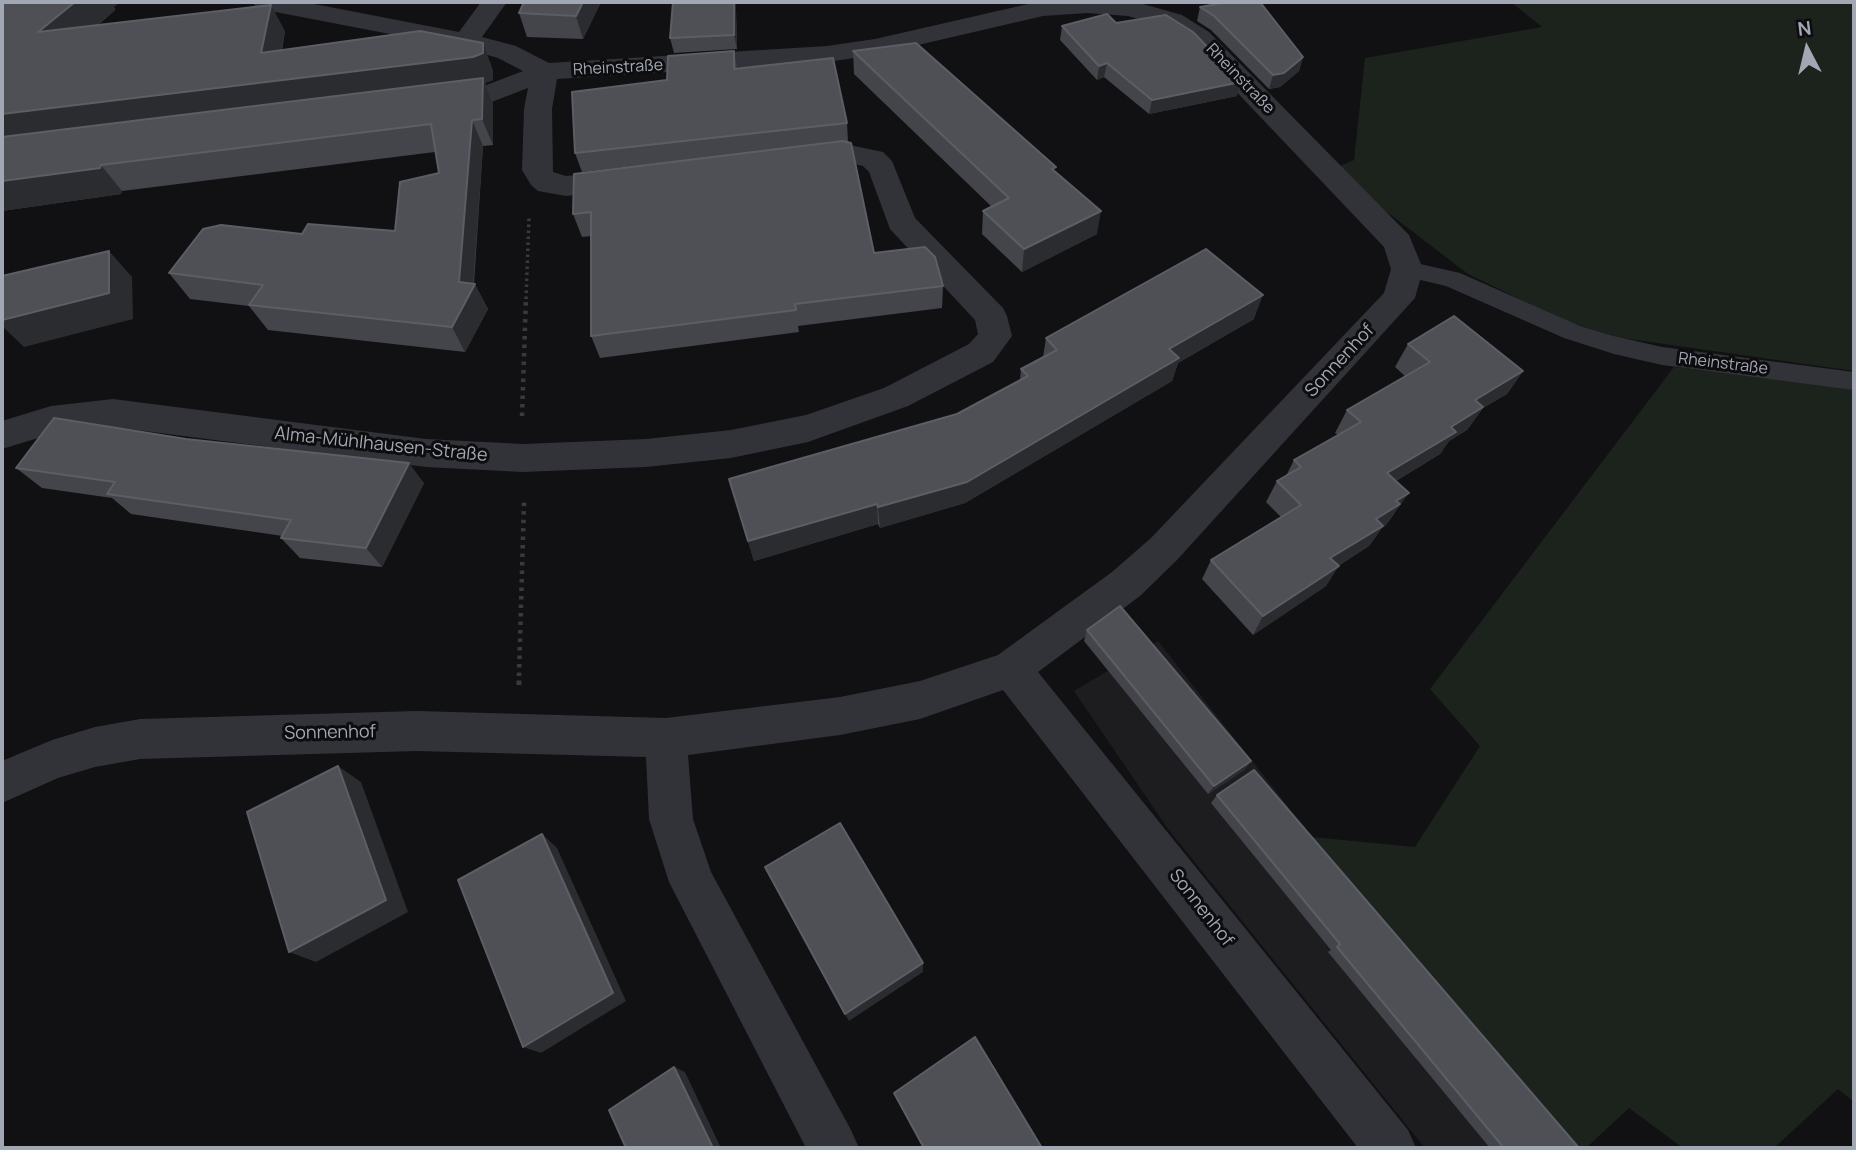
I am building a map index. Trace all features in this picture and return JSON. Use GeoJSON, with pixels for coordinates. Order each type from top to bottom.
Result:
{"type":"FeatureCollection","features":[{"type":"Feature","properties":{"kind":"street"},"geometry":{"type":"LineString","coordinates":[[265,2],[466,41],[507,52],[545,72]]}},
{"type":"Feature","properties":{"kind":"street"},"geometry":{"type":"LineString","coordinates":[[466,41],[494,2]]}},
{"type":"Feature","properties":{"kind":"street","name":"Rheinstraße"},"geometry":{"type":"LineString","coordinates":[[545,72],[827,54],[875,47],[1042,8],[1087,5],[1130,8],[1172,21],[1200,38],[1398,243],[1407,269]]}},
{"type":"Feature","properties":{"kind":"street"},"geometry":{"type":"LineString","coordinates":[[406,105],[489,94],[545,72]]}},
{"type":"Feature","properties":{"kind":"street"},"geometry":{"type":"LineString","coordinates":[[545,72],[538,109],[537,170],[541,178],[549,184],[566,186],[660,176]]}},
{"type":"Feature","properties":{"kind":"street","name":"Alma-Mühlhausen-Straße"},"geometry":{"type":"LineString","coordinates":[[2,435],[51,419],[113,413],[426,453],[523,458],[646,453],[731,444],[778,435],[844,417],[896,397],[970,360],[989,345],[995,336],[991,316],[901,222],[882,167],[873,159],[845,153],[766,163]]}},
{"type":"Feature","properties":{"kind":"street","name":"Sonnenhof"},"geometry":{"type":"LineString","coordinates":[[2,782],[52,760],[95,747],[140,739],[417,731],[666,738],[853,714],[920,700],[1010,668],[1126,583],[1164,549],[1399,298],[1407,269]]}},
{"type":"Feature","properties":{"kind":"street","name":"Sonnenhof"},"geometry":{"type":"LineString","coordinates":[[1010,668],[1390,1148]]}},
{"type":"Feature","properties":{"kind":"street"},"geometry":{"type":"LineString","coordinates":[[666,738],[671,819],[692,882],[833,1148]]}},
{"type":"Feature","properties":{"kind":"lane","name":"Rheinstraße"},"geometry":{"type":"LineString","coordinates":[[1407,269],[1452,279],[1572,332],[1614,345],[1662,356],[1854,381]]}},
{"type":"Feature","properties":{"kind":"path"},"geometry":{"type":"LineString","coordinates":[[523,458],[528,231]]}},
{"type":"Feature","properties":{"kind":"path"},"geometry":{"type":"LineString","coordinates":[[521,630],[524,505]]}},
{"type":"Feature","properties":{"kind":"shaded area"},"geometry":{"type":"Polygon","coordinates":[[[1511,2],[1854,2],[1854,371],[1622,338],[1567,322],[1468,274],[1383,209],[1340,166],[1354,160],[1365,58],[1542,27],[1511,2]]]}},
{"type":"Feature","properties":{"kind":"shaded area"},"geometry":{"type":"Polygon","coordinates":[[[1674,367],[1854,388],[1854,1102],[1838,1089],[1774,1148],[1683,1148],[1629,1108],[1586,1148],[1570,1148],[1312,837],[1415,847],[1480,746],[1430,689],[1674,367]]]}},
{"type":"Feature","properties":{"kind":"shaded area"},"geometry":{"type":"Polygon","coordinates":[[[1158,641],[1312,837],[1570,1148],[1425,1148],[1168,829],[1074,691],[1158,641]]]}},
{"type":"Feature","properties":{"kind":"building"},"geometry":{"type":"Polygon","coordinates":[[[2,2],[75,2],[38,32],[271,5],[261,53],[420,31],[483,43],[483,53],[473,57],[2,114],[2,2]]]}},
{"type":"Feature","properties":{"kind":"building"},"geometry":{"type":"Polygon","coordinates":[[[524,2],[583,2],[576,16],[519,13],[524,2]]]}},
{"type":"Feature","properties":{"kind":"building"},"geometry":{"type":"Polygon","coordinates":[[[673,2],[734,2],[734,35],[670,38],[673,2]]]}},
{"type":"Feature","properties":{"kind":"building"},"geometry":{"type":"Polygon","coordinates":[[[1228,2],[1260,2],[1303,57],[1284,73],[1273,75],[1214,16],[1200,7],[1228,2]]]}},
{"type":"Feature","properties":{"kind":"building"},"geometry":{"type":"Polygon","coordinates":[[[1107,14],[1116,23],[1166,15],[1193,32],[1241,82],[1152,100],[1107,63],[1099,66],[1062,26],[1107,14]]]}},
{"type":"Feature","properties":{"kind":"building"},"geometry":{"type":"Polygon","coordinates":[[[916,43],[1056,167],[1052,169],[1101,211],[1024,249],[983,211],[1009,198],[853,51],[916,43]]]}},
{"type":"Feature","properties":{"kind":"building"},"geometry":{"type":"Polygon","coordinates":[[[734,51],[734,69],[833,58],[847,123],[575,153],[572,92],[667,80],[668,56],[734,51]]]}},
{"type":"Feature","properties":{"kind":"building"},"geometry":{"type":"Polygon","coordinates":[[[483,78],[482,119],[472,120],[459,282],[475,284],[452,327],[249,305],[263,285],[169,273],[203,229],[221,225],[302,234],[308,224],[395,231],[400,182],[439,173],[431,124],[101,165],[100,168],[2,181],[2,137],[483,78]]]}},
{"type":"Feature","properties":{"kind":"building"},"geometry":{"type":"Polygon","coordinates":[[[843,141],[851,143],[874,253],[925,247],[935,257],[943,286],[795,304],[796,310],[591,336],[591,212],[573,214],[574,174],[843,141]]]}},
{"type":"Feature","properties":{"kind":"building"},"geometry":{"type":"Polygon","coordinates":[[[1206,249],[1263,295],[1169,349],[1179,358],[967,482],[878,507],[877,504],[748,541],[729,479],[957,414],[1028,376],[1021,369],[1057,350],[1046,338],[1206,249]]]}},
{"type":"Feature","properties":{"kind":"building"},"geometry":{"type":"Polygon","coordinates":[[[109,251],[109,293],[2,320],[2,276],[109,251]]]}},
{"type":"Feature","properties":{"kind":"building"},"geometry":{"type":"Polygon","coordinates":[[[1454,316],[1523,371],[1475,400],[1483,407],[1451,427],[1456,432],[1387,473],[1409,493],[1396,501],[1400,504],[1376,519],[1383,526],[1330,558],[1339,566],[1263,616],[1211,560],[1301,505],[1277,481],[1301,467],[1294,460],[1361,422],[1347,410],[1430,362],[1408,344],[1454,316]]]}},
{"type":"Feature","properties":{"kind":"building"},"geometry":{"type":"Polygon","coordinates":[[[54,418],[186,439],[409,463],[366,548],[281,538],[291,520],[107,494],[115,482],[16,468],[54,418]]]}},
{"type":"Feature","properties":{"kind":"building"},"geometry":{"type":"Polygon","coordinates":[[[1120,606],[1251,761],[1214,786],[1087,630],[1120,606]]]}},
{"type":"Feature","properties":{"kind":"building"},"geometry":{"type":"Polygon","coordinates":[[[338,766],[386,900],[289,952],[247,812],[338,766]]]}},
{"type":"Feature","properties":{"kind":"building"},"geometry":{"type":"Polygon","coordinates":[[[1254,770],[1579,1148],[1504,1148],[1337,947],[1340,944],[1217,795],[1254,770]]]}},
{"type":"Feature","properties":{"kind":"building"},"geometry":{"type":"Polygon","coordinates":[[[840,823],[923,963],[845,1014],[765,867],[840,823]]]}},
{"type":"Feature","properties":{"kind":"building"},"geometry":{"type":"Polygon","coordinates":[[[542,834],[613,993],[523,1047],[458,880],[542,834]]]}},
{"type":"Feature","properties":{"kind":"building"},"geometry":{"type":"Polygon","coordinates":[[[975,1037],[1042,1148],[924,1148],[894,1093],[975,1037]]]}},
{"type":"Feature","properties":{"kind":"building"},"geometry":{"type":"Polygon","coordinates":[[[674,1067],[713,1148],[626,1148],[609,1110],[674,1067]]]}}]}
